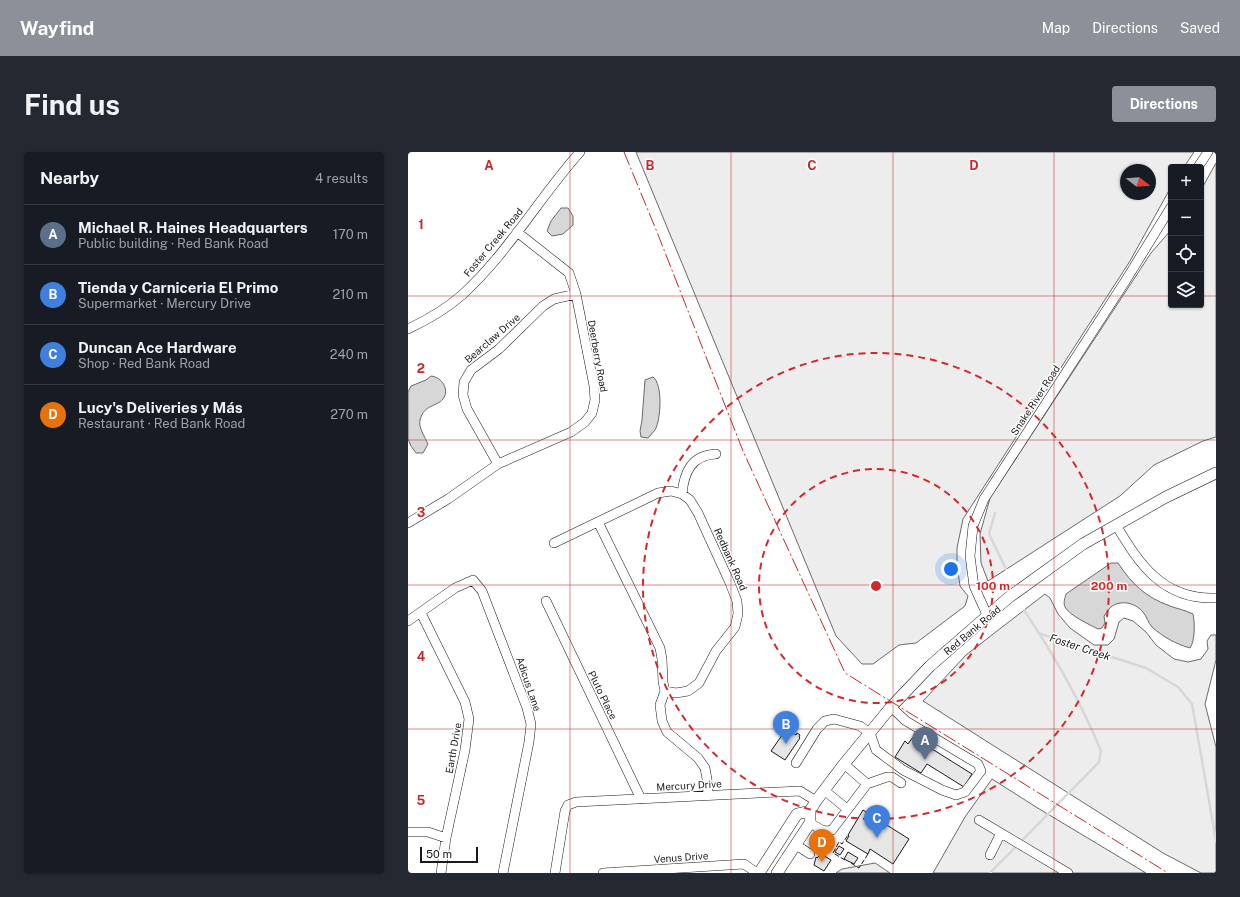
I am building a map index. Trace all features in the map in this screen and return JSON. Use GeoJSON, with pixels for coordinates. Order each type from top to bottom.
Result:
{"type":"FeatureCollection","features":[{"type":"Feature","properties":{"kind":"main road","name":"Red Bank Road"},"geometry":{"type":"LineString","coordinates":[[758,873],[797,814],[813,806],[844,764],[891,707],[930,666],[956,643],[988,617],[1008,598],[1083,544],[1166,497],[1216,473]]}},
{"type":"Feature","properties":{"kind":"main road"},"geometry":{"type":"LineString","coordinates":[[770,856],[771,868],[776,873],[796,846],[810,823],[813,806]]}},
{"type":"Feature","properties":{"kind":"street","name":"Foster Creek Road"},"geometry":{"type":"LineString","coordinates":[[408,329],[430,318],[462,296],[493,263],[580,152]]}},
{"type":"Feature","properties":{"kind":"street"},"geometry":{"type":"LineString","coordinates":[[1200,164],[1208,152]]}},
{"type":"Feature","properties":{"kind":"street","name":"Snake River Road"},"geometry":{"type":"LineString","coordinates":[[988,617],[974,586],[970,556],[973,526],[984,500],[1126,280],[1168,212]]}},
{"type":"Feature","properties":{"kind":"street","name":"Deerberry Road"},"geometry":{"type":"LineString","coordinates":[[408,523],[448,499],[498,464],[571,432],[585,422],[592,413],[595,400],[594,386],[576,294],[568,274],[518,232]]}},
{"type":"Feature","properties":{"kind":"street","name":"Bearclaw Drive"},"geometry":{"type":"LineString","coordinates":[[498,464],[467,409],[463,395],[464,382],[471,370],[499,349],[543,306],[554,299],[576,294]]}},
{"type":"Feature","properties":{"kind":"street"},"geometry":{"type":"LineString","coordinates":[[554,543],[658,493],[671,491],[682,494],[684,480],[688,469],[697,460],[708,454],[716,454]]}},
{"type":"Feature","properties":{"kind":"street","name":"Redbank Road"},"geometry":{"type":"LineString","coordinates":[[665,691],[676,693],[688,691],[699,684],[716,651],[735,627],[738,614],[737,601],[698,513],[690,500],[682,494]]}},
{"type":"Feature","properties":{"kind":"street"},"geometry":{"type":"LineString","coordinates":[[598,522],[660,648],[665,691],[660,706],[662,721],[667,732],[698,758],[705,768],[708,795]]}},
{"type":"Feature","properties":{"kind":"street"},"geometry":{"type":"LineString","coordinates":[[1116,525],[1140,563],[1171,589],[1191,597],[1205,599],[1216,598]]}},
{"type":"Feature","properties":{"kind":"street","name":"Adicus Lane"},"geometry":{"type":"LineString","coordinates":[[421,613],[455,588],[473,580],[482,591],[527,708],[531,724],[529,742],[504,873]]}},
{"type":"Feature","properties":{"kind":"street","name":"Pluto Place"},"geometry":{"type":"LineString","coordinates":[[546,602],[641,799]]}},
{"type":"Feature","properties":{"kind":"street"},"geometry":{"type":"LineString","coordinates":[[408,621],[421,613]]}},
{"type":"Feature","properties":{"kind":"street","name":"Earth Drive"},"geometry":{"type":"LineString","coordinates":[[421,613],[465,702],[469,720],[446,838],[441,873]]}},
{"type":"Feature","properties":{"kind":"street"},"geometry":{"type":"LineString","coordinates":[[796,763],[817,729],[825,721],[834,719],[846,721],[860,726],[870,733],[876,750],[904,770],[956,795],[965,792],[981,771],[978,764],[906,721],[891,707]]}},
{"type":"Feature","properties":{"kind":"street"},"geometry":{"type":"LineString","coordinates":[[844,764],[867,784]]}},
{"type":"Feature","properties":{"kind":"street"},"geometry":{"type":"LineString","coordinates":[[810,823],[824,831],[832,830],[867,784],[887,777],[892,777],[901,783]]}},
{"type":"Feature","properties":{"kind":"street"},"geometry":{"type":"LineString","coordinates":[[824,790],[847,810]]}},
{"type":"Feature","properties":{"kind":"street","name":"Mercury Drive"},"geometry":{"type":"LineString","coordinates":[[556,873],[565,811],[568,805],[576,802],[800,791],[813,806]]}},
{"type":"Feature","properties":{"kind":"street"},"geometry":{"type":"LineString","coordinates":[[979,820],[1068,873]]}},
{"type":"Feature","properties":{"kind":"street"},"geometry":{"type":"LineString","coordinates":[[408,832],[428,832],[446,838]]}},
{"type":"Feature","properties":{"kind":"street"},"geometry":{"type":"LineString","coordinates":[[990,855],[1000,833]]}},
{"type":"Feature","properties":{"kind":"street"},"geometry":{"type":"LineString","coordinates":[[796,846],[810,854]]}},
{"type":"Feature","properties":{"kind":"street","name":"Venus Drive"},"geometry":{"type":"LineString","coordinates":[[603,873],[744,864],[758,873]]}},
{"type":"Feature","properties":{"kind":"shaded area"},"geometry":{"type":"Polygon","coordinates":[[[636,152],[1194,152],[1186,164],[1168,164],[1168,192],[1130,261],[963,519],[957,548],[957,565],[960,586],[968,596],[965,606],[916,643],[899,645],[873,664],[862,664],[836,636],[636,152]]]}},
{"type":"Feature","properties":{"kind":"shaded area"},"geometry":{"type":"Polygon","coordinates":[[[1216,163],[1216,437],[1203,441],[1154,465],[1120,496],[988,581],[981,563],[980,534],[990,498],[1151,253],[1168,233],[1168,308],[1204,308],[1204,185],[1216,163]]]}},
{"type":"Feature","properties":{"kind":"shaded area"},"geometry":{"type":"Polygon","coordinates":[[[561,208],[568,208],[573,216],[573,225],[563,234],[552,236],[547,231],[551,221],[561,208]]]}},
{"type":"Feature","properties":{"kind":"shaded area"},"geometry":{"type":"Polygon","coordinates":[[[431,376],[435,377],[444,384],[446,392],[440,402],[427,408],[422,415],[420,426],[428,444],[423,453],[416,453],[408,439],[408,392],[411,386],[426,380],[431,376]]]}},
{"type":"Feature","properties":{"kind":"shaded area"},"geometry":{"type":"Polygon","coordinates":[[[653,377],[656,381],[660,394],[660,411],[655,430],[648,438],[641,437],[640,431],[645,380],[653,377]]]}},
{"type":"Feature","properties":{"kind":"shaded area"},"geometry":{"type":"Polygon","coordinates":[[[1111,563],[1118,563],[1134,583],[1146,594],[1170,606],[1193,614],[1194,632],[1192,645],[1190,648],[1165,637],[1152,627],[1142,611],[1135,605],[1121,603],[1113,606],[1104,616],[1105,623],[1102,628],[1098,629],[1080,620],[1067,610],[1064,604],[1066,594],[1111,563]]]}},
{"type":"Feature","properties":{"kind":"shaded area"},"geometry":{"type":"Polygon","coordinates":[[[1045,594],[1050,598],[1058,614],[1070,628],[1094,645],[1108,645],[1114,639],[1119,622],[1124,618],[1133,621],[1146,632],[1156,645],[1174,659],[1188,662],[1201,659],[1208,649],[1207,641],[1211,635],[1216,635],[1216,660],[1205,704],[1216,747],[1216,873],[1201,873],[1163,853],[923,701],[966,655],[1045,594]]]}},
{"type":"Feature","properties":{"kind":"shaded area"},"geometry":{"type":"Polygon","coordinates":[[[992,779],[1146,873],[933,873],[965,817],[992,779]]]}},
{"type":"Feature","properties":{"kind":"shaded area"},"geometry":{"type":"Polygon","coordinates":[[[875,863],[890,873],[836,873],[842,869],[875,863]]]}},
{"type":"Feature","properties":{"kind":"building"},"geometry":{"type":"Polygon","coordinates":[[[787,728],[796,735],[797,733],[800,735],[800,738],[785,760],[771,751],[787,728]]]}},
{"type":"Feature","properties":{"kind":"building"},"geometry":{"type":"Polygon","coordinates":[[[913,737],[972,774],[964,787],[927,764],[921,773],[895,757],[905,741],[908,744],[913,737]]]}},
{"type":"Feature","properties":{"kind":"building"},"geometry":{"type":"Polygon","coordinates":[[[863,810],[909,839],[893,864],[870,849],[868,854],[846,841],[863,810]]]}},
{"type":"Feature","properties":{"kind":"building"},"geometry":{"type":"Polygon","coordinates":[[[839,846],[844,849],[840,855],[835,852],[839,846]]]}},
{"type":"Feature","properties":{"kind":"building"},"geometry":{"type":"Polygon","coordinates":[[[848,852],[858,858],[854,864],[844,859],[848,852]]]}},
{"type":"Feature","properties":{"kind":"building"},"geometry":{"type":"Polygon","coordinates":[[[821,854],[831,860],[824,871],[814,865],[816,857],[817,858],[821,854]]]}},
{"type":"Feature","properties":{"kind":"waterway"},"geometry":{"type":"LineString","coordinates":[[995,513],[989,534],[1006,569]]}},
{"type":"Feature","properties":{"kind":"waterway","name":"Foster Creek"},"geometry":{"type":"LineString","coordinates":[[990,873],[1099,762],[1101,751],[1085,715],[1066,679],[1024,610]]}},
{"type":"Feature","properties":{"kind":"waterway","name":"Foster Creek"},"geometry":{"type":"LineString","coordinates":[[1041,634],[1146,668],[1178,687],[1192,704],[1216,841]]}},
{"type":"Feature","properties":{"kind":"fence"},"geometry":{"type":"LineString","coordinates":[[845,860],[833,853],[839,842],[842,844],[848,835]]}},
{"type":"Feature","properties":{"kind":"fence"},"geometry":{"type":"LineString","coordinates":[[851,863],[859,868],[868,854]]}},
{"type":"Feature","properties":{"kind":"power"},"geometry":{"type":"LineString","coordinates":[[624,152],[743,451],[845,673],[1168,873]]}},
{"type":"Feature","properties":{"kind":"place","name":"Tienda y Carniceria El Primo"},"geometry":{"type":"Point","coordinates":[786,744]}},
{"type":"Feature","properties":{"kind":"place","name":"Michael R. Haines Headquarters"},"geometry":{"type":"Point","coordinates":[925,760]}},
{"type":"Feature","properties":{"kind":"place","name":"Duncan Ace Hardware"},"geometry":{"type":"Point","coordinates":[877,838]}},
{"type":"Feature","properties":{"kind":"place","name":"Lucy's Deliveries y Más"},"geometry":{"type":"Point","coordinates":[822,862]}}]}
